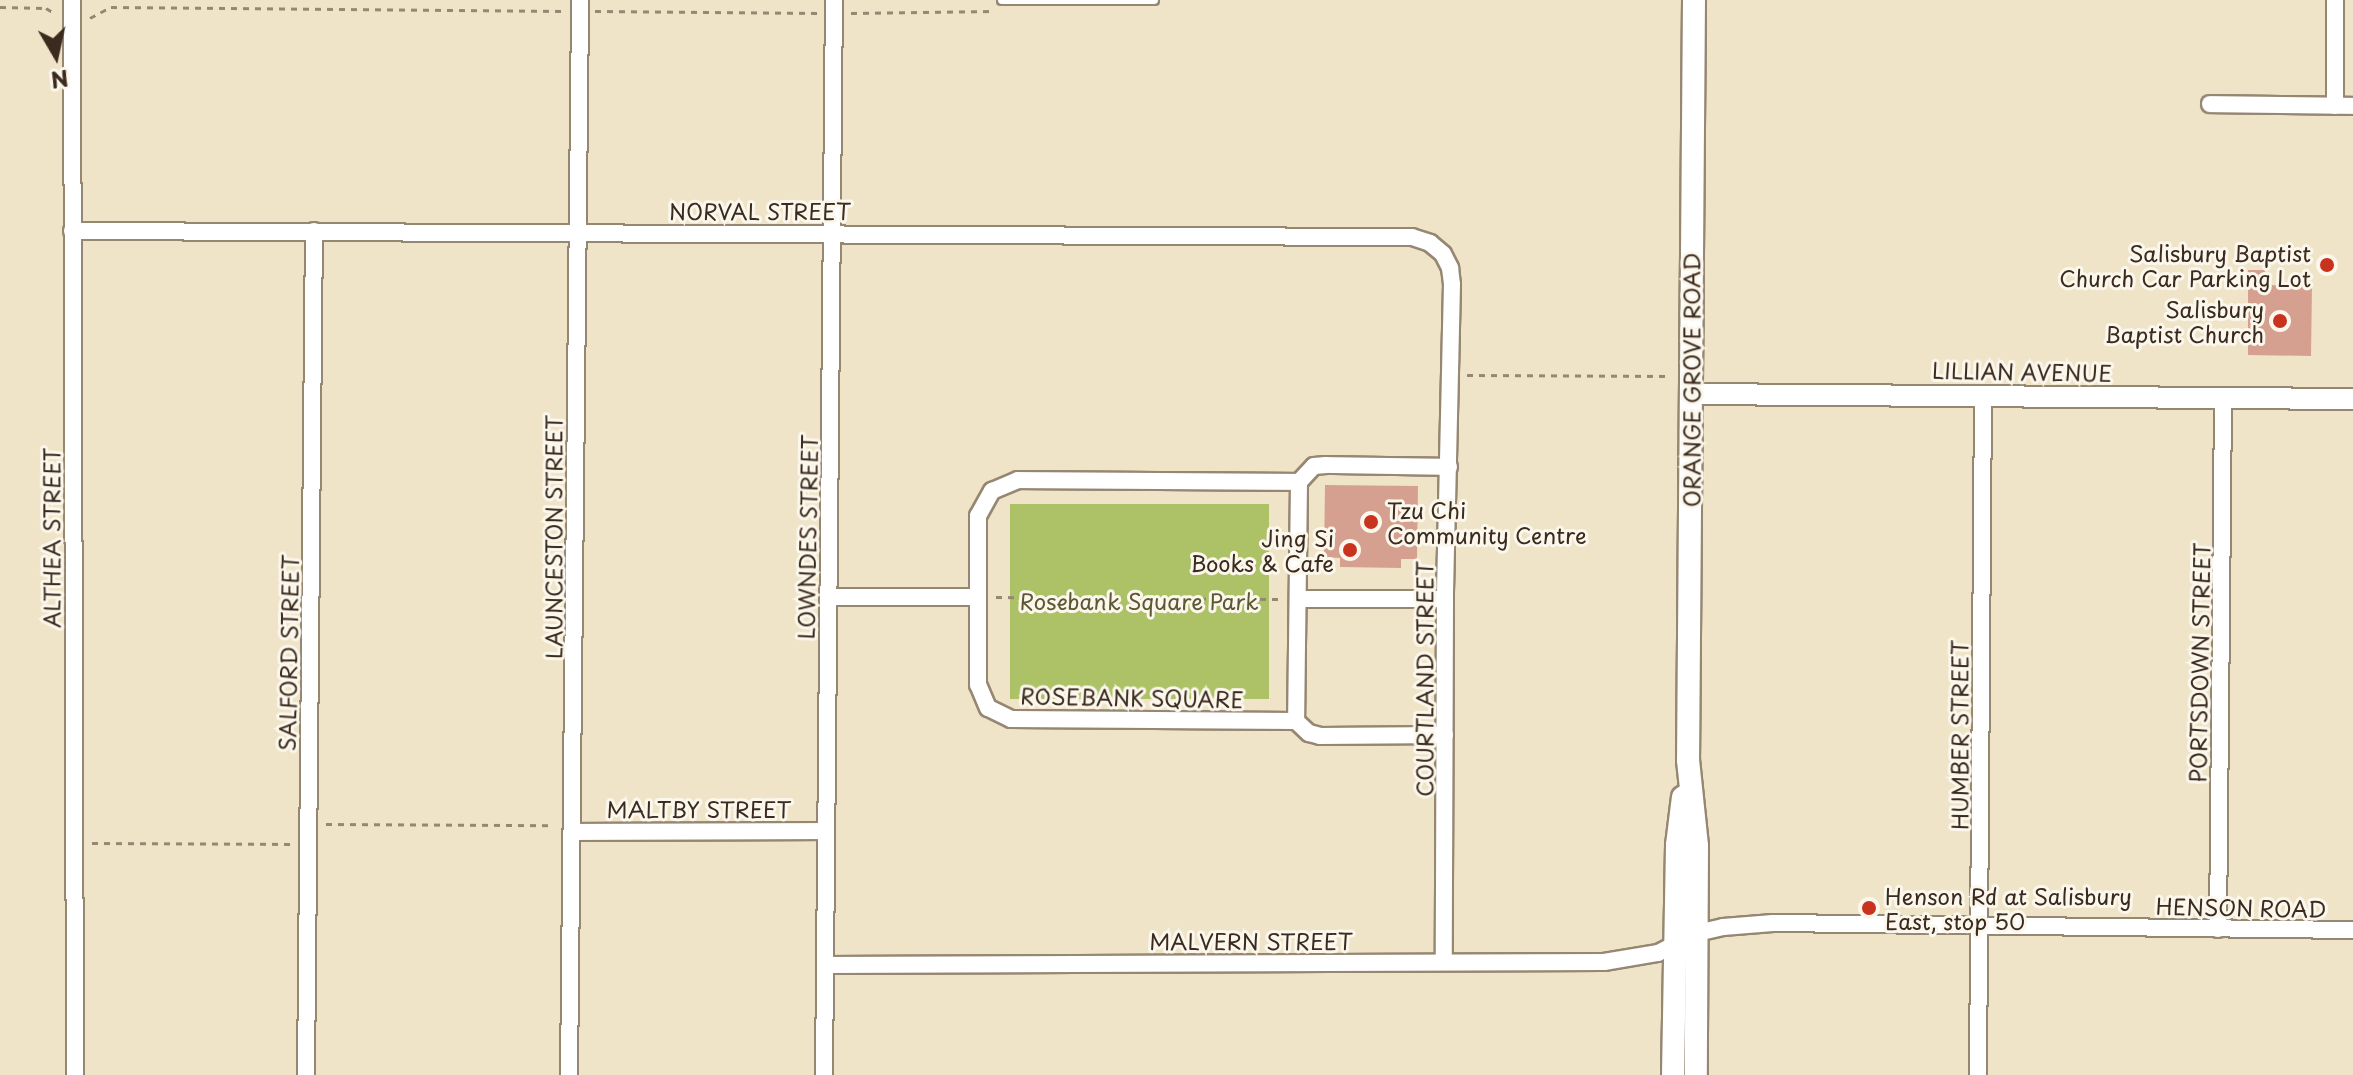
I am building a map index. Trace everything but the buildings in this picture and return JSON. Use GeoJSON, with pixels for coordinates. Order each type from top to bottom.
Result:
{"type":"FeatureCollection","features":[{"type":"Feature","properties":{"kind":"main road","name":"ORANGE GROVE ROAD"},"geometry":{"type":"LineString","coordinates":[[1694,0],[1688,760],[1697,846],[1696,1075]]}},
{"type":"Feature","properties":{"kind":"main road","name":"ORANGE GROVE ROAD"},"geometry":{"type":"LineString","coordinates":[[1673,1075],[1677,845],[1688,760]]}},
{"type":"Feature","properties":{"kind":"street","name":"ALTHEA STREET"},"geometry":{"type":"LineString","coordinates":[[72,0],[75,1075]]}},
{"type":"Feature","properties":{"kind":"street","name":"LAUNCESTON STREET"},"geometry":{"type":"LineString","coordinates":[[569,1075],[580,0]]}},
{"type":"Feature","properties":{"kind":"street"},"geometry":{"type":"LineString","coordinates":[[2335,0],[2335,106]]}},
{"type":"Feature","properties":{"kind":"street","name":"LOWNDES STREET"},"geometry":{"type":"LineString","coordinates":[[824,1075],[834,6]]}},
{"type":"Feature","properties":{"kind":"street"},"geometry":{"type":"LineString","coordinates":[[2210,104],[2353,106]]}},
{"type":"Feature","properties":{"kind":"street","name":"NORVAL STREET"},"geometry":{"type":"LineString","coordinates":[[72,231],[1412,237],[1430,243],[1443,254]]}},
{"type":"Feature","properties":{"kind":"street","name":"SALFORD STREET"},"geometry":{"type":"LineString","coordinates":[[306,1075],[314,231]]}},
{"type":"Feature","properties":{"kind":"street","name":"COURTLAND STREET"},"geometry":{"type":"LineString","coordinates":[[1443,254],[1450,268],[1452,284],[1445,599],[1444,962]]}},
{"type":"Feature","properties":{"kind":"street","name":"LILLIAN AVENUE"},"geometry":{"type":"LineString","coordinates":[[1690,385],[1983,395],[2353,399]]}},
{"type":"Feature","properties":{"kind":"street","name":"HUMBER STREET"},"geometry":{"type":"LineString","coordinates":[[1978,1075],[1983,395]]}},
{"type":"Feature","properties":{"kind":"street","name":"PORTSDOWN STREET"},"geometry":{"type":"LineString","coordinates":[[2218,929],[2223,398]]}},
{"type":"Feature","properties":{"kind":"street","name":"ROSEBANK SQUARE"},"geometry":{"type":"LineString","coordinates":[[1445,735],[1320,736],[1309,733],[1296,721],[1011,719],[997,716],[981,698],[978,685],[978,516],[992,491],[1018,480],[1299,482],[1314,466],[1449,467]]}},
{"type":"Feature","properties":{"kind":"street"},"geometry":{"type":"LineString","coordinates":[[1296,721],[1300,599],[1299,482]]}},
{"type":"Feature","properties":{"kind":"street"},"geometry":{"type":"LineString","coordinates":[[828,597],[978,597]]}},
{"type":"Feature","properties":{"kind":"street"},"geometry":{"type":"LineString","coordinates":[[1300,599],[1445,599]]}},
{"type":"Feature","properties":{"kind":"street","name":"MALTBY STREET"},"geometry":{"type":"LineString","coordinates":[[573,832],[826,831]]}},
{"type":"Feature","properties":{"kind":"street","name":"HENSON ROAD"},"geometry":{"type":"LineString","coordinates":[[1674,944],[1697,933],[1723,927],[1773,923],[2353,930]]}},
{"type":"Feature","properties":{"kind":"street","name":"MALVERN STREET"},"geometry":{"type":"LineString","coordinates":[[825,965],[1604,962],[1651,955],[1674,944]]}},
{"type":"Feature","properties":{"kind":"lane"},"geometry":{"type":"LineString","coordinates":[[1002,0],[1154,0]]}},
{"type":"Feature","properties":{"kind":"path"},"geometry":{"type":"LineString","coordinates":[[596,11],[834,6],[1005,11]]}},
{"type":"Feature","properties":{"kind":"path"},"geometry":{"type":"LineString","coordinates":[[0,7],[46,8],[56,18],[63,17]]}},
{"type":"Feature","properties":{"kind":"path"},"geometry":{"type":"LineString","coordinates":[[84,17],[90,19],[111,7],[563,11]]}},
{"type":"Feature","properties":{"kind":"path"},"geometry":{"type":"LineString","coordinates":[[1451,375],[1690,385]]}},
{"type":"Feature","properties":{"kind":"path"},"geometry":{"type":"LineString","coordinates":[[978,597],[1300,599]]}},
{"type":"Feature","properties":{"kind":"path"},"geometry":{"type":"LineString","coordinates":[[308,823],[558,825],[573,832]]}},
{"type":"Feature","properties":{"kind":"path"},"geometry":{"type":"LineString","coordinates":[[74,843],[308,844]]}},
{"type":"Feature","properties":{"kind":"green space","name":"Rosebank Square Park"},"geometry":{"type":"Polygon","coordinates":[[[1010,504],[1269,504],[1269,699],[1010,699],[1010,504]]]}},
{"type":"Feature","properties":{"kind":"place","name":"Salisbury Baptist Church Car Parking Lot"},"geometry":{"type":"Point","coordinates":[2327,265]}},
{"type":"Feature","properties":{"kind":"place","name":"Salisbury Baptist Church"},"geometry":{"type":"Point","coordinates":[2280,321]}},
{"type":"Feature","properties":{"kind":"place","name":"Tzu Chi Community Centre"},"geometry":{"type":"Point","coordinates":[1371,522]}},
{"type":"Feature","properties":{"kind":"place","name":"Jing Si Books & Cafe"},"geometry":{"type":"Point","coordinates":[1350,550]}},
{"type":"Feature","properties":{"kind":"place","name":"Henson Rd at Salisbury East, stop 50"},"geometry":{"type":"Point","coordinates":[1869,908]}}]}
